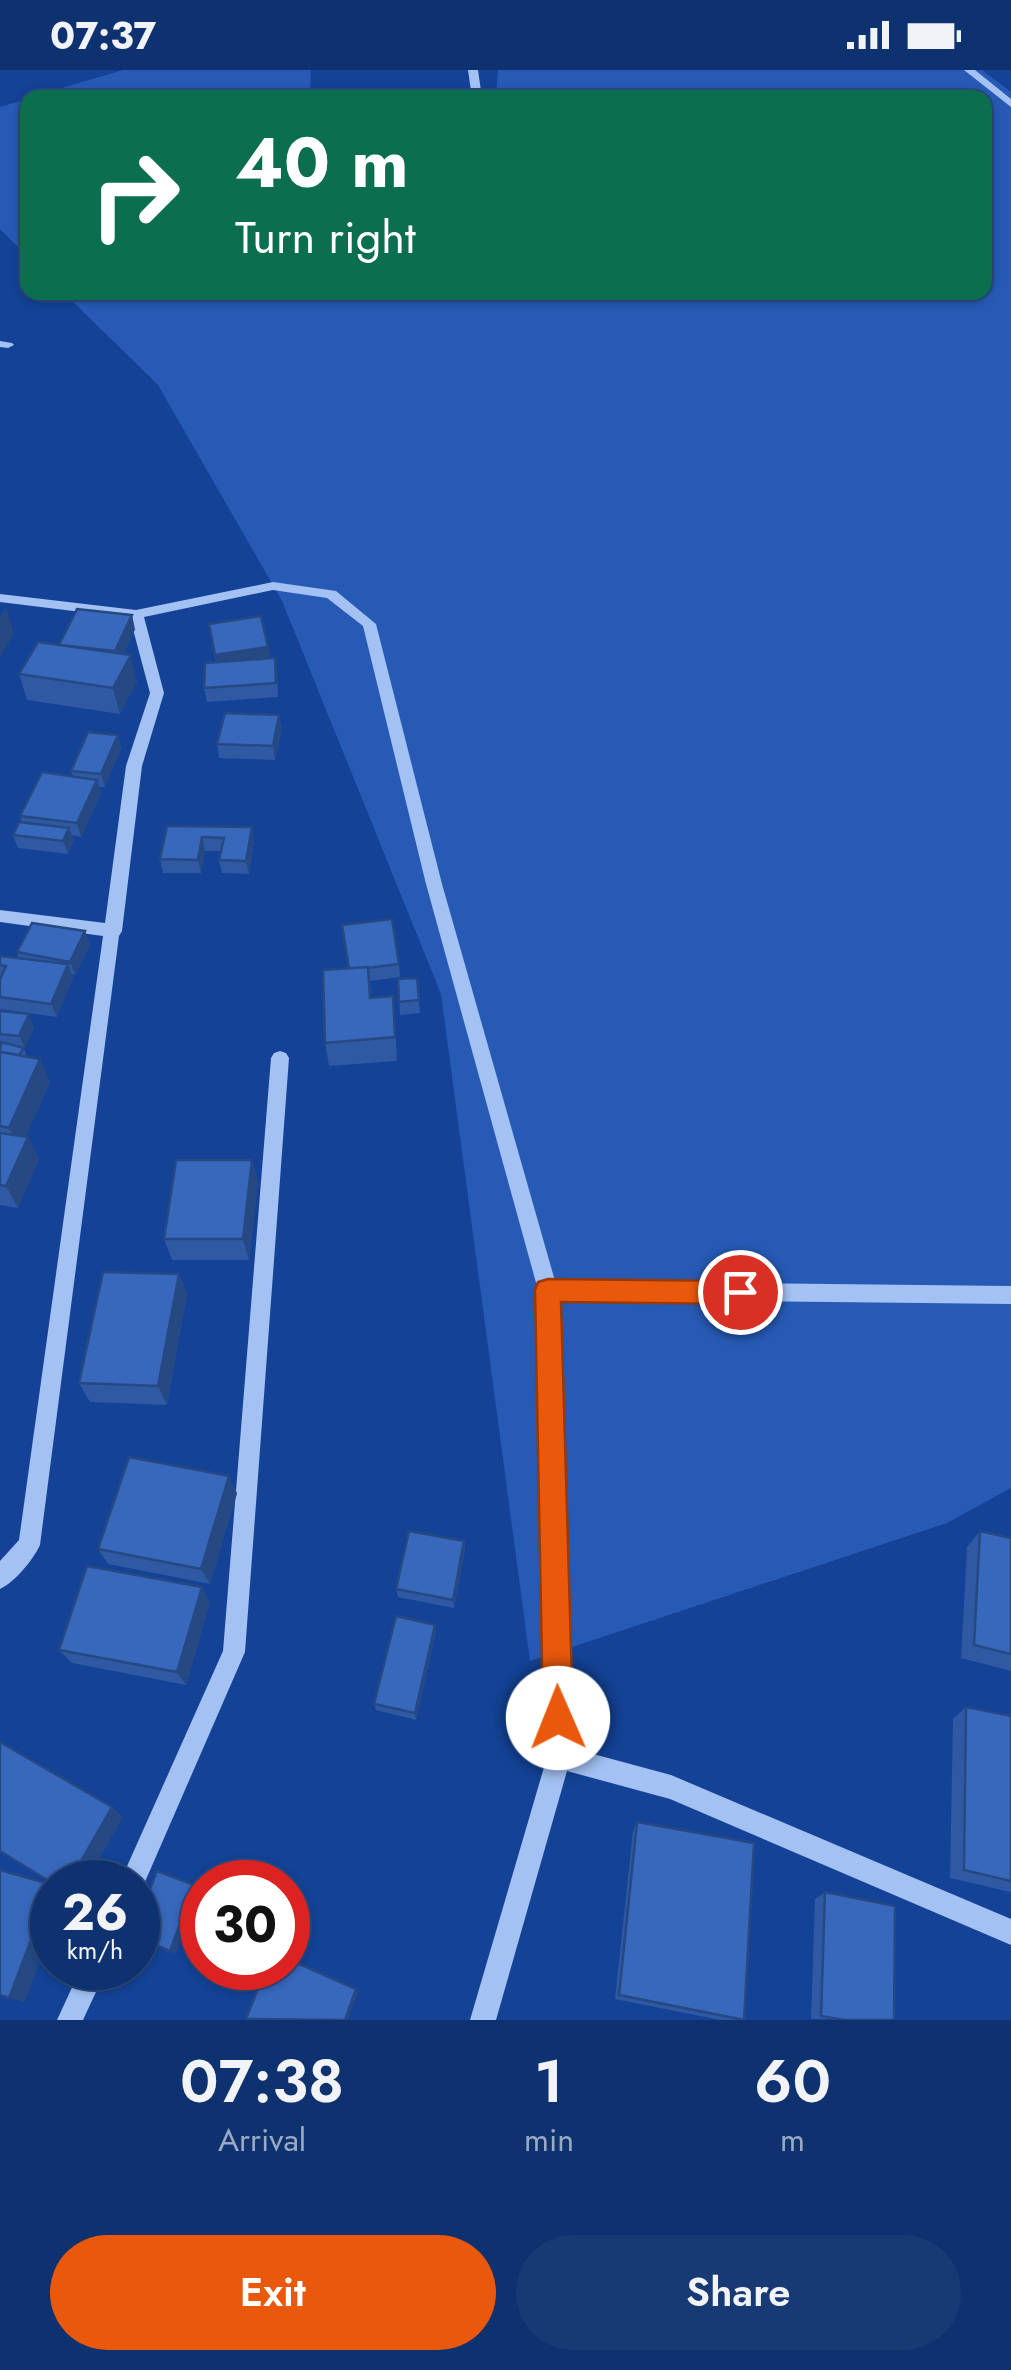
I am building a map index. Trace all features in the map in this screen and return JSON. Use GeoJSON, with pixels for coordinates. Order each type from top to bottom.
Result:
{"type":"FeatureCollection","features":[{"type":"Feature","properties":{"kind":"street"},"geometry":{"type":"LineString","coordinates":[[969,70],[1011,104]]}},
{"type":"Feature","properties":{"kind":"street"},"geometry":{"type":"LineString","coordinates":[[0,598],[136,614],[273,586],[331,594],[369,624],[434,884],[548,1290],[559,1757],[483,2020]]}},
{"type":"Feature","properties":{"kind":"street"},"geometry":{"type":"LineString","coordinates":[[0,1578],[29,1545],[134,766],[157,693],[136,614]]}},
{"type":"Feature","properties":{"kind":"street"},"geometry":{"type":"LineString","coordinates":[[0,916],[114,931]]}},
{"type":"Feature","properties":{"kind":"street"},"geometry":{"type":"LineString","coordinates":[[142,1860],[234,1652],[280,1058]]}},
{"type":"Feature","properties":{"kind":"street"},"geometry":{"type":"LineString","coordinates":[[548,1290],[1011,1296]]}},
{"type":"Feature","properties":{"kind":"street"},"geometry":{"type":"LineString","coordinates":[[559,1757],[671,1788],[1011,1932]]}},
{"type":"Feature","properties":{"kind":"street"},"geometry":{"type":"LineString","coordinates":[[70,2020],[84,1990]]}},
{"type":"Feature","properties":{"kind":"shaded area"},"geometry":{"type":"Polygon","coordinates":[[[123,70],[311,70],[310,90],[55,90],[123,70]]]}},
{"type":"Feature","properties":{"kind":"shaded area"},"geometry":{"type":"Polygon","coordinates":[[[498,70],[982,70],[1011,92],[1011,1488],[947,1523],[530,1661],[441,994],[282,601],[158,385],[71,300],[992,300],[992,90],[497,90],[498,70]]]}},
{"type":"Feature","properties":{"kind":"shaded area"},"geometry":{"type":"Polygon","coordinates":[[[20,101],[20,249],[0,229],[0,107],[20,101]]]}},
{"type":"Feature","properties":{"kind":"building"},"geometry":{"type":"Polygon","coordinates":[[[77,609],[132,615],[115,651],[59,645],[77,609]]]}},
{"type":"Feature","properties":{"kind":"building"},"geometry":{"type":"Polygon","coordinates":[[[261,616],[268,647],[215,655],[209,624],[261,616]]]}},
{"type":"Feature","properties":{"kind":"building"},"geometry":{"type":"Polygon","coordinates":[[[38,642],[131,655],[113,688],[19,674],[38,642]]]}},
{"type":"Feature","properties":{"kind":"building"},"geometry":{"type":"Polygon","coordinates":[[[275,658],[276,683],[204,688],[205,663],[275,658]]]}},
{"type":"Feature","properties":{"kind":"building"},"geometry":{"type":"Polygon","coordinates":[[[225,713],[279,715],[273,746],[217,744],[225,713]]]}},
{"type":"Feature","properties":{"kind":"building"},"geometry":{"type":"Polygon","coordinates":[[[88,732],[118,735],[101,774],[71,771],[88,732]]]}},
{"type":"Feature","properties":{"kind":"building"},"geometry":{"type":"Polygon","coordinates":[[[42,772],[97,780],[77,823],[20,816],[42,772]]]}},
{"type":"Feature","properties":{"kind":"building"},"geometry":{"type":"Polygon","coordinates":[[[19,822],[69,828],[63,841],[13,835],[19,822]]]}},
{"type":"Feature","properties":{"kind":"building"},"geometry":{"type":"Polygon","coordinates":[[[167,826],[252,827],[246,861],[219,860],[224,838],[202,837],[198,860],[160,859],[167,826]]]}},
{"type":"Feature","properties":{"kind":"building"},"geometry":{"type":"Polygon","coordinates":[[[392,919],[399,964],[349,969],[342,925],[392,919]]]}},
{"type":"Feature","properties":{"kind":"building"},"geometry":{"type":"Polygon","coordinates":[[[32,923],[85,931],[70,962],[17,952],[32,923]]]}},
{"type":"Feature","properties":{"kind":"building"},"geometry":{"type":"Polygon","coordinates":[[[0,956],[68,964],[51,1004],[0,997],[0,979],[6,966],[0,965],[0,956]]]}},
{"type":"Feature","properties":{"kind":"building"},"geometry":{"type":"Polygon","coordinates":[[[368,967],[370,998],[393,996],[395,1037],[325,1043],[323,970],[368,967]]]}},
{"type":"Feature","properties":{"kind":"building"},"geometry":{"type":"Polygon","coordinates":[[[417,978],[419,1000],[399,1002],[398,979],[417,978]]]}},
{"type":"Feature","properties":{"kind":"building"},"geometry":{"type":"Polygon","coordinates":[[[0,1011],[29,1014],[19,1036],[0,1034],[0,1011]]]}},
{"type":"Feature","properties":{"kind":"building"},"geometry":{"type":"Polygon","coordinates":[[[1,1042],[24,1048],[19,1055],[0,1052],[1,1042]]]}},
{"type":"Feature","properties":{"kind":"building"},"geometry":{"type":"Polygon","coordinates":[[[0,1052],[40,1059],[9,1128],[0,1126],[0,1052]]]}},
{"type":"Feature","properties":{"kind":"building"},"geometry":{"type":"Polygon","coordinates":[[[0,1133],[28,1137],[6,1186],[0,1185],[0,1133]]]}},
{"type":"Feature","properties":{"kind":"building"},"geometry":{"type":"Polygon","coordinates":[[[176,1160],[252,1160],[243,1239],[164,1239],[176,1160]]]}},
{"type":"Feature","properties":{"kind":"building"},"geometry":{"type":"Polygon","coordinates":[[[103,1272],[179,1274],[158,1386],[79,1383],[103,1272]]]}},
{"type":"Feature","properties":{"kind":"building"},"geometry":{"type":"Polygon","coordinates":[[[129,1457],[229,1476],[201,1569],[98,1549],[129,1457]]]}},
{"type":"Feature","properties":{"kind":"building"},"geometry":{"type":"Polygon","coordinates":[[[409,1531],[464,1541],[453,1600],[396,1589],[409,1531]]]}},
{"type":"Feature","properties":{"kind":"building"},"geometry":{"type":"Polygon","coordinates":[[[980,1531],[1011,1538],[1011,1654],[974,1645],[980,1531]]]}},
{"type":"Feature","properties":{"kind":"building"},"geometry":{"type":"Polygon","coordinates":[[[87,1566],[202,1587],[177,1672],[59,1650],[87,1566]]]}},
{"type":"Feature","properties":{"kind":"building"},"geometry":{"type":"Polygon","coordinates":[[[396,1616],[435,1625],[415,1713],[374,1704],[396,1616]]]}},
{"type":"Feature","properties":{"kind":"building"},"geometry":{"type":"Polygon","coordinates":[[[966,1707],[1011,1716],[1011,1881],[964,1870],[966,1707]]]}},
{"type":"Feature","properties":{"kind":"building"},"geometry":{"type":"Polygon","coordinates":[[[0,1742],[112,1807],[82,1860],[30,1860],[30,1869],[0,1851],[0,1742]]]}},
{"type":"Feature","properties":{"kind":"building"},"geometry":{"type":"Polygon","coordinates":[[[637,1822],[754,1843],[744,2020],[619,1995],[637,1822]]]}},
{"type":"Feature","properties":{"kind":"building"},"geometry":{"type":"Polygon","coordinates":[[[0,1870],[30,1879],[30,1943],[9,1998],[0,1995],[0,1870]]]}},
{"type":"Feature","properties":{"kind":"building"},"geometry":{"type":"Polygon","coordinates":[[[160,1872],[180,1880],[180,1924],[170,1951],[160,1947],[160,1872]]]}},
{"type":"Feature","properties":{"kind":"building"},"geometry":{"type":"Polygon","coordinates":[[[825,1892],[895,1906],[894,2020],[821,2016],[825,1892]]]}},
{"type":"Feature","properties":{"kind":"building"},"geometry":{"type":"Polygon","coordinates":[[[310,1969],[356,1989],[345,2020],[246,2019],[257,1990],[310,1990],[310,1969]]]}},
{"type":"Feature","properties":{"kind":"route"},"geometry":{"type":"LineString","coordinates":[[558,1718],[548,1290],[740,1292]]}}]}
